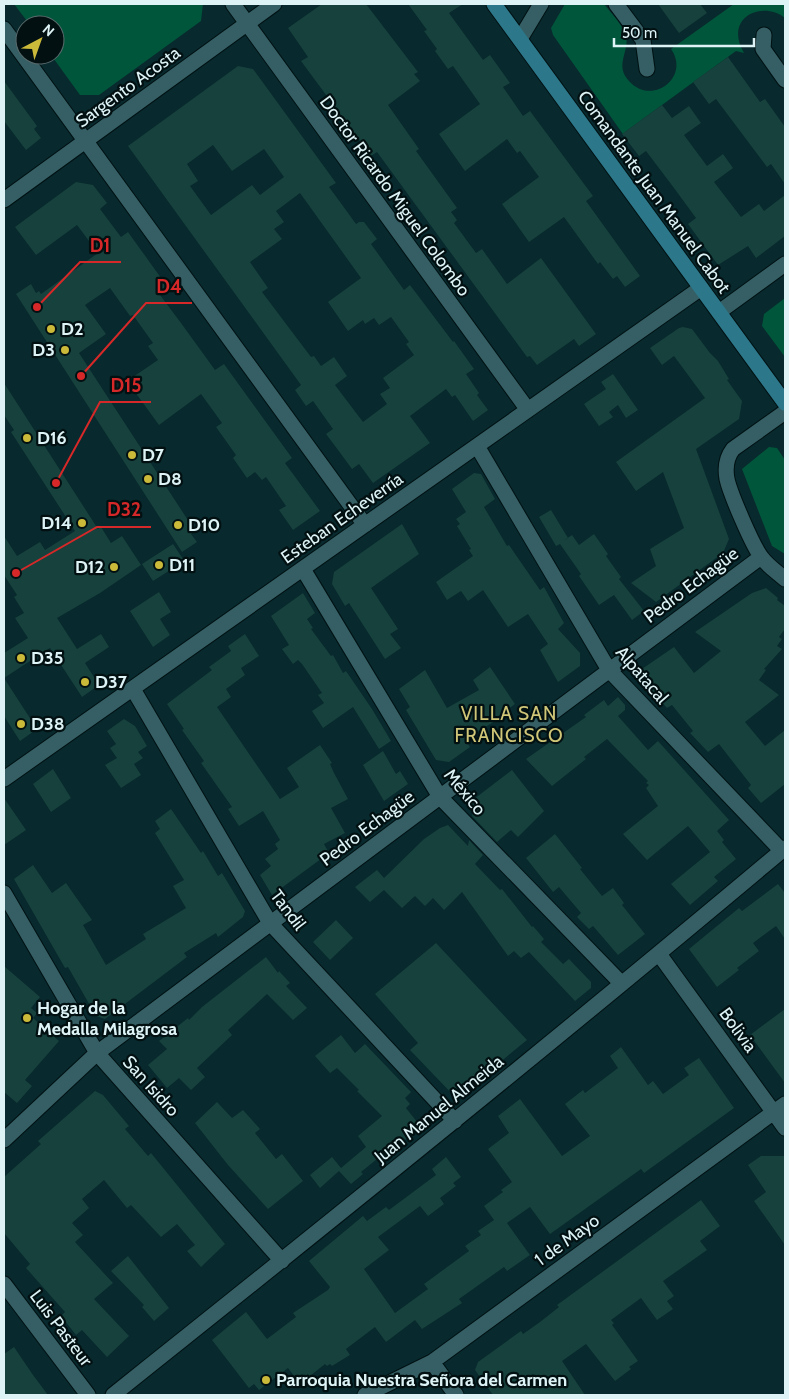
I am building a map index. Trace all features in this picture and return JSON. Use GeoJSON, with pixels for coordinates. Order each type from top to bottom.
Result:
{"type":"FeatureCollection","features":[{"type":"Feature","properties":{"kind":"main road","name":"Comandante Juan Manuel Cabot"},"geometry":{"type":"LineString","coordinates":[[494,4],[785,403]]}},
{"type":"Feature","properties":{"kind":"street","name":"Doctor Ricardo Miguel Colombo"},"geometry":{"type":"LineString","coordinates":[[233,4],[528,410]]}},
{"type":"Feature","properties":{"kind":"street","name":"Sargento Acosta"},"geometry":{"type":"LineString","coordinates":[[4,200],[274,4]]}},
{"type":"Feature","properties":{"kind":"street"},"geometry":{"type":"LineString","coordinates":[[520,40],[540,4]]}},
{"type":"Feature","properties":{"kind":"street"},"geometry":{"type":"LineString","coordinates":[[616,4],[643,40],[647,69]]}},
{"type":"Feature","properties":{"kind":"street"},"geometry":{"type":"LineString","coordinates":[[4,29],[365,525]]}},
{"type":"Feature","properties":{"kind":"street"},"geometry":{"type":"LineString","coordinates":[[764,35],[762,49],[785,80]]}},
{"type":"Feature","properties":{"kind":"street"},"geometry":{"type":"LineString","coordinates":[[719,312],[785,264]]}},
{"type":"Feature","properties":{"kind":"street","name":"Esteban Echeverría"},"geometry":{"type":"LineString","coordinates":[[4,779],[702,288]]}},
{"type":"Feature","properties":{"kind":"street","name":"Pedro Echagüe"},"geometry":{"type":"LineString","coordinates":[[785,412],[733,449],[729,454],[726,464],[728,480],[739,511],[761,557],[785,579]]}},
{"type":"Feature","properties":{"kind":"street","name":"Alpatacal"},"geometry":{"type":"LineString","coordinates":[[477,446],[609,670],[783,849]]}},
{"type":"Feature","properties":{"kind":"street","name":"Pedro Echagüe"},"geometry":{"type":"LineString","coordinates":[[4,1140],[96,1053],[761,557]]}},
{"type":"Feature","properties":{"kind":"street","name":"México"},"geometry":{"type":"LineString","coordinates":[[303,569],[440,797],[622,984]]}},
{"type":"Feature","properties":{"kind":"street","name":"Tandil"},"geometry":{"type":"LineString","coordinates":[[132,688],[270,923],[455,1121]]}},
{"type":"Feature","properties":{"kind":"street","name":"Juan Manuel Almeida"},"geometry":{"type":"LineString","coordinates":[[113,1395],[455,1121],[659,954],[783,849]]}},
{"type":"Feature","properties":{"kind":"street","name":"San Isidro"},"geometry":{"type":"LineString","coordinates":[[4,893],[96,1053],[282,1260]]}},
{"type":"Feature","properties":{"kind":"street","name":"Bolivia"},"geometry":{"type":"LineString","coordinates":[[659,954],[780,1108],[785,1128]]}},
{"type":"Feature","properties":{"kind":"street","name":"1 de Mayo"},"geometry":{"type":"LineString","coordinates":[[365,1395],[432,1362],[780,1108]]}},
{"type":"Feature","properties":{"kind":"street","name":"Luis Pasteur"},"geometry":{"type":"LineString","coordinates":[[4,1284],[88,1395]]}},
{"type":"Feature","properties":{"kind":"street"},"geometry":{"type":"LineString","coordinates":[[432,1362],[456,1395]]}},
{"type":"Feature","properties":{"kind":"green space"},"geometry":{"type":"Polygon","coordinates":[[[14,4],[203,4],[201,21],[99,95],[80,95],[58,65],[65,65],[65,15],[22,15],[14,4]]]}},
{"type":"Feature","properties":{"kind":"green space"},"geometry":{"type":"Polygon","coordinates":[[[565,4],[604,4],[620,23],[626,36],[627,42],[622,65],[626,77],[632,84],[650,91],[659,89],[673,77],[676,69],[676,59],[671,49],[734,4],[785,4],[785,18],[776,13],[766,11],[748,15],[742,21],[738,30],[739,40],[744,53],[736,51],[625,132],[625,137],[553,35],[551,28],[565,4]]]}},
{"type":"Feature","properties":{"kind":"green space"},"geometry":{"type":"Polygon","coordinates":[[[785,298],[785,357],[762,326],[764,314],[785,298]]]}},
{"type":"Feature","properties":{"kind":"green space"},"geometry":{"type":"Polygon","coordinates":[[[769,447],[777,448],[785,460],[785,554],[772,546],[742,469],[769,447]]]}},
{"type":"Feature","properties":{"kind":"building"},"geometry":{"type":"Polygon","coordinates":[[[322,4],[366,4],[418,72],[414,74],[420,81],[388,105],[419,149],[416,151],[457,208],[451,212],[457,220],[454,223],[476,253],[482,249],[507,284],[541,258],[596,334],[579,346],[574,339],[537,365],[530,356],[527,357],[377,152],[371,156],[301,61],[308,57],[288,28],[322,4]]]}},
{"type":"Feature","properties":{"kind":"building"},"geometry":{"type":"Polygon","coordinates":[[[408,4],[463,4],[449,13],[483,60],[490,55],[510,83],[503,87],[523,116],[530,111],[593,196],[586,201],[640,276],[625,287],[617,276],[613,279],[600,262],[598,264],[564,217],[529,242],[502,204],[539,177],[520,151],[517,153],[507,139],[465,171],[439,134],[480,104],[453,66],[448,69],[435,51],[437,49],[424,31],[427,30],[408,4]]]}},
{"type":"Feature","properties":{"kind":"building"},"geometry":{"type":"Polygon","coordinates":[[[658,4],[700,4],[707,13],[679,33],[658,4]]]}},
{"type":"Feature","properties":{"kind":"building"},"geometry":{"type":"Polygon","coordinates":[[[728,57],[760,102],[765,99],[785,127],[785,184],[771,164],[767,167],[716,99],[709,104],[693,82],[728,57]]]}},
{"type":"Feature","properties":{"kind":"building"},"geometry":{"type":"Polygon","coordinates":[[[238,66],[253,69],[336,183],[329,187],[356,224],[364,222],[377,239],[371,244],[404,290],[410,285],[474,369],[466,374],[479,393],[477,395],[488,410],[473,421],[455,395],[452,397],[446,389],[410,416],[430,443],[373,483],[359,464],[352,469],[326,434],[333,429],[313,401],[306,406],[295,390],[301,385],[128,146],[238,66]],[[213,145],[187,164],[198,181],[190,186],[211,215],[252,185],[260,195],[284,177],[264,149],[232,171],[213,145]],[[300,193],[276,211],[284,222],[274,229],[282,239],[250,262],[268,288],[262,292],[311,357],[314,356],[321,366],[334,357],[347,376],[335,385],[363,422],[387,404],[380,394],[390,388],[383,378],[414,355],[406,344],[409,342],[391,317],[379,325],[374,318],[365,324],[363,320],[348,331],[328,302],[361,278],[300,193]]]}},
{"type":"Feature","properties":{"kind":"building"},"geometry":{"type":"Polygon","coordinates":[[[4,81],[37,126],[34,129],[41,138],[26,150],[4,121],[4,81]]]}},
{"type":"Feature","properties":{"kind":"building"},"geometry":{"type":"Polygon","coordinates":[[[662,105],[672,118],[689,106],[701,123],[684,135],[707,166],[723,154],[733,168],[714,182],[741,217],[759,204],[764,211],[785,195],[785,236],[756,258],[748,246],[718,265],[688,224],[696,218],[646,151],[639,156],[622,134],[662,105]]]}},
{"type":"Feature","properties":{"kind":"building"},"geometry":{"type":"Polygon","coordinates":[[[76,182],[93,185],[107,203],[100,209],[121,237],[128,232],[169,289],[160,295],[215,370],[224,364],[292,458],[285,463],[320,511],[293,530],[279,510],[286,506],[266,477],[262,480],[255,472],[247,478],[233,458],[236,455],[216,427],[222,423],[201,394],[159,425],[127,381],[158,360],[148,346],[153,343],[110,288],[85,305],[106,334],[79,353],[195,531],[191,534],[197,542],[182,552],[16,294],[31,284],[36,293],[39,291],[41,294],[98,253],[77,225],[36,255],[15,227],[76,182]]]}},
{"type":"Feature","properties":{"kind":"building"},"geometry":{"type":"Polygon","coordinates":[[[683,327],[692,329],[718,361],[729,379],[727,380],[742,401],[739,419],[696,449],[729,539],[723,553],[656,602],[631,583],[656,566],[650,549],[684,528],[663,472],[636,491],[616,462],[705,398],[674,356],[662,365],[650,348],[683,327]]]}},
{"type":"Feature","properties":{"kind":"building"},"geometry":{"type":"Polygon","coordinates":[[[613,374],[638,410],[626,418],[618,405],[609,412],[613,417],[599,426],[584,404],[606,389],[601,382],[613,374]]]}},
{"type":"Feature","properties":{"kind":"building"},"geometry":{"type":"Polygon","coordinates":[[[4,383],[98,529],[101,527],[111,543],[122,536],[141,565],[100,593],[57,618],[77,649],[101,634],[109,647],[85,663],[99,685],[82,697],[50,648],[4,678],[4,653],[28,638],[15,618],[24,613],[14,597],[17,595],[4,575],[4,536],[17,556],[40,542],[45,550],[75,531],[11,432],[14,430],[4,415],[4,383]]]}},
{"type":"Feature","properties":{"kind":"building"},"geometry":{"type":"Polygon","coordinates":[[[474,473],[481,474],[495,499],[484,507],[507,546],[509,545],[540,590],[544,587],[564,623],[558,629],[580,653],[580,666],[558,682],[540,650],[548,644],[528,614],[508,627],[483,590],[468,601],[461,591],[447,600],[436,582],[473,556],[469,550],[471,549],[457,526],[460,524],[456,519],[466,512],[452,489],[474,473]]]}},
{"type":"Feature","properties":{"kind":"building"},"geometry":{"type":"Polygon","coordinates":[[[551,510],[568,538],[572,535],[579,545],[594,534],[608,554],[606,556],[621,577],[619,579],[644,611],[632,620],[614,595],[599,605],[579,576],[581,574],[560,544],[556,546],[539,517],[551,510]]]}},
{"type":"Feature","properties":{"kind":"building"},"geometry":{"type":"Polygon","coordinates":[[[402,524],[419,554],[371,588],[398,629],[390,634],[401,648],[385,659],[349,603],[345,606],[332,584],[334,572],[402,524]]]}},
{"type":"Feature","properties":{"kind":"building","name":"D11"},"geometry":{"type":"Polygon","coordinates":[[[173,544],[183,559],[174,564],[175,567],[153,581],[142,564],[173,544]]]}},
{"type":"Feature","properties":{"kind":"building"},"geometry":{"type":"Polygon","coordinates":[[[766,588],[785,606],[785,629],[779,637],[782,639],[777,646],[782,649],[764,669],[766,670],[759,680],[779,695],[745,722],[765,746],[785,730],[785,784],[761,803],[748,788],[751,785],[719,744],[708,752],[690,733],[693,731],[672,705],[667,708],[639,678],[639,671],[674,647],[694,673],[721,651],[695,632],[752,593],[766,588]]]}},
{"type":"Feature","properties":{"kind":"building"},"geometry":{"type":"Polygon","coordinates":[[[159,592],[171,612],[160,619],[170,635],[153,647],[130,611],[159,592]]]}},
{"type":"Feature","properties":{"kind":"building"},"geometry":{"type":"Polygon","coordinates":[[[303,593],[315,613],[307,619],[313,628],[311,629],[331,656],[333,655],[343,673],[346,671],[391,741],[379,749],[353,707],[323,728],[312,711],[324,703],[318,695],[322,693],[302,664],[298,660],[293,664],[282,649],[289,645],[271,616],[303,593]]]}},
{"type":"Feature","properties":{"kind":"building"},"geometry":{"type":"Polygon","coordinates":[[[245,634],[259,656],[241,668],[245,675],[226,689],[231,697],[217,707],[280,799],[299,787],[287,768],[320,745],[332,763],[330,764],[334,773],[348,799],[331,808],[345,833],[324,844],[329,853],[272,895],[260,875],[271,866],[265,859],[278,849],[275,844],[280,840],[263,811],[239,826],[228,809],[232,807],[201,763],[204,761],[182,730],[184,729],[167,704],[212,670],[209,667],[231,651],[228,646],[245,634]]]}},
{"type":"Feature","properties":{"kind":"building"},"geometry":{"type":"Polygon","coordinates":[[[490,667],[515,704],[496,718],[497,720],[465,739],[470,747],[449,762],[436,760],[406,710],[410,707],[399,689],[425,670],[447,708],[479,690],[473,680],[490,667]]]}},
{"type":"Feature","properties":{"kind":"building"},"geometry":{"type":"Polygon","coordinates":[[[4,678],[37,729],[20,741],[4,716],[4,678]]]}},
{"type":"Feature","properties":{"kind":"building"},"geometry":{"type":"Polygon","coordinates":[[[618,697],[625,705],[625,710],[618,716],[648,750],[658,741],[729,820],[717,831],[724,840],[722,842],[736,859],[714,877],[718,881],[690,905],[671,884],[710,852],[688,826],[647,860],[623,834],[658,806],[646,788],[649,785],[646,783],[648,781],[607,739],[584,757],[586,759],[552,786],[526,759],[586,717],[584,715],[604,700],[608,706],[618,697]]]}},
{"type":"Feature","properties":{"kind":"building"},"geometry":{"type":"Polygon","coordinates":[[[124,719],[135,726],[147,746],[138,752],[143,758],[134,764],[141,775],[121,788],[105,765],[117,758],[110,748],[116,744],[107,731],[124,719]]]}},
{"type":"Feature","properties":{"kind":"building"},"geometry":{"type":"Polygon","coordinates":[[[383,751],[396,774],[400,771],[408,784],[384,801],[363,765],[383,751]]]}},
{"type":"Feature","properties":{"kind":"building"},"geometry":{"type":"Polygon","coordinates":[[[53,769],[71,798],[51,812],[33,784],[53,769]]]}},
{"type":"Feature","properties":{"kind":"building"},"geometry":{"type":"Polygon","coordinates":[[[512,770],[544,811],[518,837],[511,830],[497,842],[472,816],[474,799],[512,770]]]}},
{"type":"Feature","properties":{"kind":"building"},"geometry":{"type":"Polygon","coordinates":[[[4,798],[26,830],[4,845],[4,798]]]}},
{"type":"Feature","properties":{"kind":"building"},"geometry":{"type":"Polygon","coordinates":[[[171,809],[201,853],[203,851],[218,876],[222,873],[245,911],[243,917],[218,937],[216,933],[184,953],[187,957],[105,1019],[96,1016],[68,967],[65,968],[14,879],[33,865],[52,893],[66,883],[92,920],[83,925],[106,965],[146,939],[143,934],[186,908],[173,886],[184,880],[155,833],[160,829],[155,821],[171,809]]]}},
{"type":"Feature","properties":{"kind":"building"},"geometry":{"type":"Polygon","coordinates":[[[448,825],[468,846],[469,840],[483,855],[475,864],[500,890],[502,889],[544,939],[541,942],[563,964],[569,959],[591,982],[591,988],[575,1001],[529,952],[521,958],[514,951],[508,956],[462,892],[444,910],[433,898],[425,906],[415,896],[402,908],[384,890],[370,902],[355,887],[377,870],[384,878],[424,839],[448,825]]]}},
{"type":"Feature","properties":{"kind":"building"},"geometry":{"type":"Polygon","coordinates":[[[555,834],[602,896],[613,888],[624,903],[622,905],[645,934],[618,955],[593,926],[589,929],[577,917],[581,913],[559,887],[553,892],[526,858],[555,834]]]}},
{"type":"Feature","properties":{"kind":"building"},"geometry":{"type":"Polygon","coordinates":[[[778,884],[785,893],[785,939],[776,926],[753,943],[759,951],[717,987],[689,949],[739,908],[742,911],[778,884]]]}},
{"type":"Feature","properties":{"kind":"building"},"geometry":{"type":"Polygon","coordinates":[[[336,920],[353,938],[330,960],[313,942],[336,920]]]}},
{"type":"Feature","properties":{"kind":"building"},"geometry":{"type":"Polygon","coordinates":[[[436,943],[527,1040],[456,1098],[410,1050],[418,1043],[375,994],[436,943]]]}},
{"type":"Feature","properties":{"kind":"building"},"geometry":{"type":"Polygon","coordinates":[[[266,957],[278,973],[279,971],[290,983],[286,986],[307,1008],[293,1020],[267,994],[228,1030],[232,1035],[197,1068],[205,1077],[191,1090],[179,1078],[167,1088],[148,1065],[167,1049],[159,1041],[188,1018],[189,1020],[202,1007],[266,957]]]}},
{"type":"Feature","properties":{"kind":"building","name":"Hogar de la Medalla Milagrosa"},"geometry":{"type":"Polygon","coordinates":[[[4,966],[40,997],[31,1008],[37,1013],[33,1018],[59,1041],[25,1080],[32,1086],[17,1103],[4,1092],[4,966]]]}},
{"type":"Feature","properties":{"kind":"building"},"geometry":{"type":"Polygon","coordinates":[[[785,1009],[785,1083],[750,1035],[785,1009]]]}},
{"type":"Feature","properties":{"kind":"building"},"geometry":{"type":"Polygon","coordinates":[[[341,1035],[355,1053],[365,1044],[411,1092],[405,1098],[410,1104],[406,1108],[421,1127],[400,1144],[398,1142],[361,1172],[363,1174],[351,1184],[339,1171],[320,1188],[310,1175],[332,1157],[341,1168],[366,1147],[358,1136],[382,1116],[337,1068],[330,1073],[315,1056],[341,1035]]]}},
{"type":"Feature","properties":{"kind":"building"},"geometry":{"type":"Polygon","coordinates":[[[621,1047],[648,1085],[653,1081],[663,1094],[689,1075],[684,1068],[699,1058],[734,1108],[644,1173],[641,1169],[550,1234],[530,1207],[507,1223],[530,1255],[507,1271],[504,1267],[459,1299],[462,1303],[422,1329],[415,1320],[386,1342],[375,1327],[346,1349],[350,1355],[332,1366],[325,1364],[300,1384],[288,1368],[259,1390],[254,1384],[249,1388],[212,1340],[246,1312],[267,1339],[296,1317],[293,1313],[330,1287],[309,1261],[363,1216],[367,1221],[386,1207],[389,1210],[436,1175],[432,1169],[446,1157],[461,1177],[453,1183],[456,1186],[440,1198],[444,1204],[428,1216],[420,1206],[378,1237],[389,1250],[364,1269],[395,1313],[428,1289],[424,1284],[469,1251],[465,1246],[481,1235],[478,1231],[494,1220],[484,1206],[503,1192],[501,1190],[512,1182],[488,1149],[509,1133],[498,1116],[520,1099],[562,1156],[590,1136],[565,1104],[583,1090],[585,1093],[618,1068],[610,1056],[621,1047]]]}},
{"type":"Feature","properties":{"kind":"building"},"geometry":{"type":"Polygon","coordinates":[[[95,1091],[103,1095],[129,1126],[125,1129],[148,1156],[151,1153],[225,1244],[201,1267],[187,1251],[195,1245],[177,1224],[161,1237],[131,1205],[127,1208],[104,1180],[82,1199],[89,1208],[72,1223],[83,1235],[75,1242],[113,1283],[94,1299],[129,1336],[107,1357],[82,1330],[76,1335],[61,1316],[65,1312],[26,1268],[30,1264],[4,1233],[4,1177],[41,1144],[38,1141],[95,1091]]]}},
{"type":"Feature","properties":{"kind":"building"},"geometry":{"type":"Polygon","coordinates":[[[217,1102],[232,1118],[243,1110],[260,1129],[255,1133],[276,1159],[282,1154],[303,1181],[268,1209],[228,1165],[195,1123],[217,1102]]]}},
{"type":"Feature","properties":{"kind":"building"},"geometry":{"type":"Polygon","coordinates":[[[761,1156],[785,1156],[785,1245],[754,1201],[766,1192],[748,1165],[761,1156]]]}},
{"type":"Feature","properties":{"kind":"building"},"geometry":{"type":"Polygon","coordinates":[[[701,1200],[720,1226],[700,1241],[707,1250],[663,1281],[674,1296],[667,1301],[673,1309],[657,1320],[641,1298],[611,1320],[614,1323],[612,1325],[638,1361],[629,1367],[631,1369],[615,1381],[586,1344],[562,1361],[585,1395],[493,1395],[475,1370],[478,1362],[521,1331],[523,1334],[540,1322],[559,1307],[557,1305],[701,1200]]]}},
{"type":"Feature","properties":{"kind":"building"},"geometry":{"type":"Polygon","coordinates":[[[128,1256],[169,1308],[154,1321],[142,1307],[144,1305],[111,1271],[128,1256]]]}},
{"type":"Feature","properties":{"kind":"building"},"geometry":{"type":"Polygon","coordinates":[[[14,1347],[48,1395],[4,1395],[4,1354],[14,1347]]]}},
{"type":"Feature","properties":{"kind":"place","name":"D1"},"geometry":{"type":"Point","coordinates":[37,307]}},
{"type":"Feature","properties":{"kind":"place","name":"D2"},"geometry":{"type":"Point","coordinates":[51,329]}},
{"type":"Feature","properties":{"kind":"place","name":"D3"},"geometry":{"type":"Point","coordinates":[65,350]}},
{"type":"Feature","properties":{"kind":"place","name":"D4"},"geometry":{"type":"Point","coordinates":[81,376]}},
{"type":"Feature","properties":{"kind":"place","name":"D16"},"geometry":{"type":"Point","coordinates":[27,438]}},
{"type":"Feature","properties":{"kind":"place","name":"D7"},"geometry":{"type":"Point","coordinates":[132,455]}},
{"type":"Feature","properties":{"kind":"place","name":"D8"},"geometry":{"type":"Point","coordinates":[148,479]}},
{"type":"Feature","properties":{"kind":"place","name":"D15"},"geometry":{"type":"Point","coordinates":[56,483]}},
{"type":"Feature","properties":{"kind":"place","name":"D14"},"geometry":{"type":"Point","coordinates":[82,523]}},
{"type":"Feature","properties":{"kind":"place","name":"D10"},"geometry":{"type":"Point","coordinates":[178,525]}},
{"type":"Feature","properties":{"kind":"place","name":"D11"},"geometry":{"type":"Point","coordinates":[159,565]}},
{"type":"Feature","properties":{"kind":"place","name":"D12"},"geometry":{"type":"Point","coordinates":[114,567]}},
{"type":"Feature","properties":{"kind":"place","name":"D32"},"geometry":{"type":"Point","coordinates":[16,573]}},
{"type":"Feature","properties":{"kind":"place","name":"D35"},"geometry":{"type":"Point","coordinates":[21,658]}},
{"type":"Feature","properties":{"kind":"place","name":"D37"},"geometry":{"type":"Point","coordinates":[85,682]}},
{"type":"Feature","properties":{"kind":"place","name":"D38"},"geometry":{"type":"Point","coordinates":[21,724]}},
{"type":"Feature","properties":{"kind":"place","name":"Hogar de la Medalla Milagrosa"},"geometry":{"type":"Point","coordinates":[27,1018]}},
{"type":"Feature","properties":{"kind":"place","name":"Parroquia Nuestra Señora del Carmen"},"geometry":{"type":"Point","coordinates":[266,1380]}},
{"type":"Feature","properties":{"kind":"district","name":"VILLA SAN FRANCISCO"},"geometry":{"type":"Point","coordinates":[509,724]}}]}
